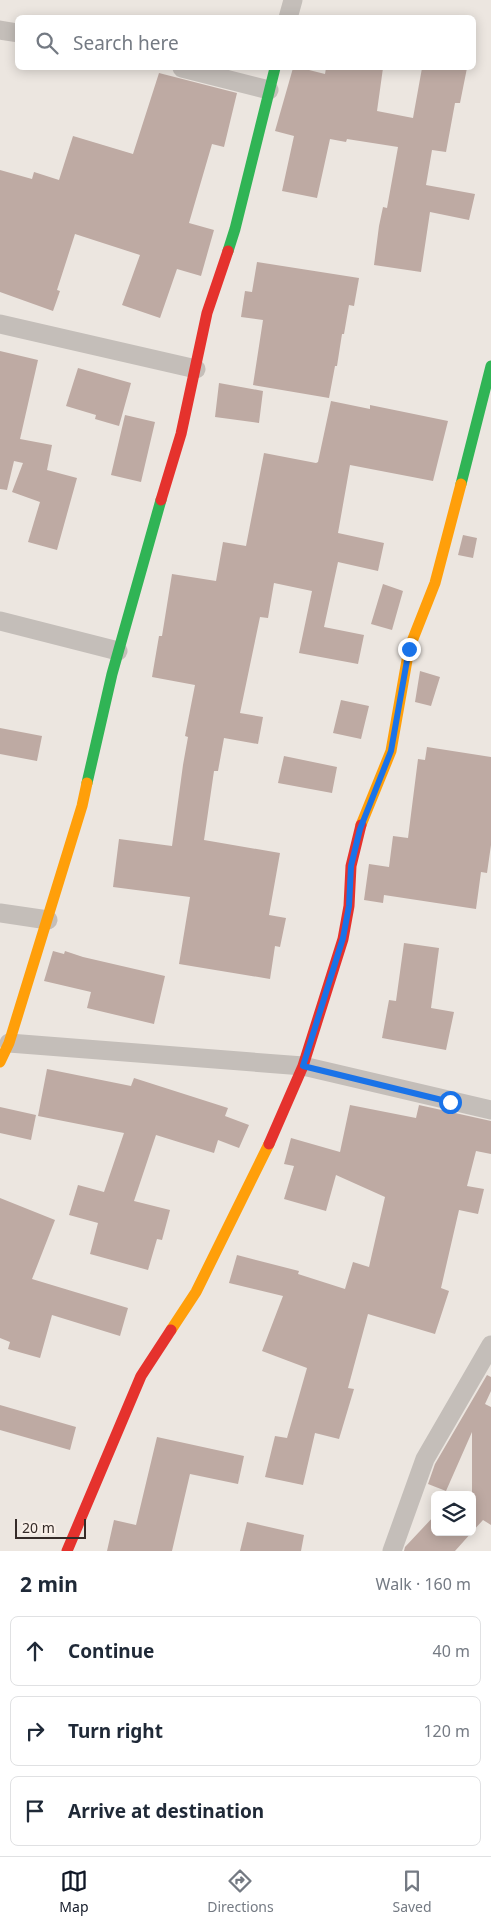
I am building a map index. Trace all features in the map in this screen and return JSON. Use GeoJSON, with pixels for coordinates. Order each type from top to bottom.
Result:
{"type":"FeatureCollection","features":[{"type":"Feature","properties":{"kind":"street"},"geometry":{"type":"LineString","coordinates":[[289,15],[293,0]]}},
{"type":"Feature","properties":{"kind":"street"},"geometry":{"type":"LineString","coordinates":[[0,30],[15,32]]}},
{"type":"Feature","properties":{"kind":"street"},"geometry":{"type":"LineString","coordinates":[[190,70],[269,90]]}},
{"type":"Feature","properties":{"kind":"street"},"geometry":{"type":"LineString","coordinates":[[0,1062],[9,1042],[82,806],[118,651],[147,547],[182,434],[207,313],[235,229],[274,70]]}},
{"type":"Feature","properties":{"kind":"street"},"geometry":{"type":"LineString","coordinates":[[0,324],[196,369]]}},
{"type":"Feature","properties":{"kind":"street"},"geometry":{"type":"LineString","coordinates":[[67,1551],[141,1376],[196,1292],[260,1164],[303,1066],[343,938],[349,906],[351,866],[360,829],[391,751],[409,649],[435,583],[491,366]]}},
{"type":"Feature","properties":{"kind":"street"},"geometry":{"type":"LineString","coordinates":[[0,621],[118,651]]}},
{"type":"Feature","properties":{"kind":"street"},"geometry":{"type":"LineString","coordinates":[[0,913],[48,920]]}},
{"type":"Feature","properties":{"kind":"street"},"geometry":{"type":"LineString","coordinates":[[9,1042],[303,1066],[491,1110]]}},
{"type":"Feature","properties":{"kind":"street"},"geometry":{"type":"LineString","coordinates":[[392,1551],[425,1459],[491,1345]]}},
{"type":"Feature","properties":{"kind":"building"},"geometry":{"type":"Polygon","coordinates":[[[292,70],[309,70],[325,74],[326,70],[383,70],[377,111],[413,118],[422,70],[467,70],[460,103],[455,103],[446,152],[432,150],[426,185],[475,194],[469,220],[430,212],[421,272],[374,265],[379,226],[383,207],[387,208],[398,147],[347,139],[346,142],[330,139],[317,198],[282,191],[294,136],[275,131],[292,70]]]}},
{"type":"Feature","properties":{"kind":"building"},"geometry":{"type":"Polygon","coordinates":[[[159,73],[237,93],[224,147],[212,144],[189,223],[214,230],[201,276],[177,269],[160,318],[122,305],[140,255],[75,234],[57,290],[60,291],[53,311],[0,292],[0,170],[32,179],[34,172],[59,180],[73,136],[133,154],[159,73]]]}},
{"type":"Feature","properties":{"kind":"building"},"geometry":{"type":"Polygon","coordinates":[[[257,262],[359,278],[354,306],[349,305],[329,398],[253,385],[263,320],[241,317],[245,291],[252,292],[257,262]]]}},
{"type":"Feature","properties":{"kind":"building"},"geometry":{"type":"Polygon","coordinates":[[[0,351],[38,360],[20,439],[52,445],[47,470],[77,478],[57,550],[28,542],[40,502],[12,492],[23,463],[14,461],[7,490],[0,489],[0,351]]]}},
{"type":"Feature","properties":{"kind":"building"},"geometry":{"type":"Polygon","coordinates":[[[78,368],[131,383],[119,426],[95,419],[96,415],[66,406],[78,368]]]}},
{"type":"Feature","properties":{"kind":"building"},"geometry":{"type":"Polygon","coordinates":[[[219,383],[263,391],[259,423],[215,417],[219,383]]]}},
{"type":"Feature","properties":{"kind":"building"},"geometry":{"type":"Polygon","coordinates":[[[331,401],[370,409],[370,405],[448,421],[433,481],[350,465],[338,533],[384,543],[378,571],[338,562],[324,627],[364,635],[358,664],[299,653],[312,591],[274,583],[268,618],[260,617],[240,713],[263,717],[258,744],[224,738],[218,771],[214,771],[204,840],[280,853],[269,915],[286,918],[280,947],[275,946],[270,979],[179,964],[190,897],[113,887],[119,839],[172,846],[188,737],[185,736],[195,685],[152,677],[159,636],[162,636],[172,574],[216,581],[223,542],[246,546],[264,453],[318,462],[331,401]]]}},
{"type":"Feature","properties":{"kind":"building"},"geometry":{"type":"Polygon","coordinates":[[[125,415],[155,422],[141,482],[111,475],[125,415]]]}},
{"type":"Feature","properties":{"kind":"building"},"geometry":{"type":"Polygon","coordinates":[[[463,535],[477,538],[473,558],[458,555],[463,535]]]}},
{"type":"Feature","properties":{"kind":"building"},"geometry":{"type":"Polygon","coordinates":[[[383,584],[403,591],[392,630],[371,624],[383,584]]]}},
{"type":"Feature","properties":{"kind":"building"},"geometry":{"type":"Polygon","coordinates":[[[420,671],[440,677],[431,706],[415,702],[420,671]]]}},
{"type":"Feature","properties":{"kind":"building"},"geometry":{"type":"Polygon","coordinates":[[[341,700],[369,706],[361,739],[333,733],[341,700]]]}},
{"type":"Feature","properties":{"kind":"building"},"geometry":{"type":"Polygon","coordinates":[[[0,728],[42,736],[37,761],[0,754],[0,728]]]}},
{"type":"Feature","properties":{"kind":"building"},"geometry":{"type":"Polygon","coordinates":[[[427,747],[491,757],[491,845],[487,873],[481,872],[476,909],[384,895],[383,903],[364,900],[369,864],[389,867],[393,836],[408,838],[418,759],[425,760],[427,747]]]}},
{"type":"Feature","properties":{"kind":"building"},"geometry":{"type":"Polygon","coordinates":[[[284,756],[337,767],[332,793],[278,783],[284,756]]]}},
{"type":"Feature","properties":{"kind":"building"},"geometry":{"type":"Polygon","coordinates":[[[404,943],[439,948],[431,1008],[454,1012],[446,1050],[382,1038],[389,1000],[396,1001],[404,943]]]}},
{"type":"Feature","properties":{"kind":"building"},"geometry":{"type":"Polygon","coordinates":[[[53,951],[64,954],[65,951],[165,976],[154,1024],[87,1008],[91,992],[44,981],[53,951]]]}},
{"type":"Feature","properties":{"kind":"building"},"geometry":{"type":"Polygon","coordinates":[[[47,1069],[131,1086],[134,1078],[228,1108],[225,1116],[249,1125],[239,1148],[218,1140],[214,1153],[156,1135],[134,1201],[170,1210],[162,1240],[157,1239],[148,1270],[90,1254],[98,1223],[69,1215],[78,1185],[104,1192],[124,1133],[38,1116],[47,1069]]]}},
{"type":"Feature","properties":{"kind":"building"},"geometry":{"type":"Polygon","coordinates":[[[350,1105],[416,1118],[419,1105],[491,1121],[491,1154],[476,1151],[467,1186],[484,1189],[478,1214],[459,1210],[441,1288],[449,1291],[435,1334],[368,1314],[348,1388],[354,1389],[339,1439],[315,1433],[303,1485],[265,1477],[275,1436],[287,1438],[307,1368],[262,1351],[283,1296],[229,1283],[237,1255],[299,1271],[298,1274],[345,1289],[353,1262],[369,1267],[385,1197],[336,1175],[326,1211],[284,1199],[294,1166],[284,1164],[291,1138],[340,1152],[350,1105]]]}},
{"type":"Feature","properties":{"kind":"building"},"geometry":{"type":"Polygon","coordinates":[[[0,1107],[36,1115],[31,1140],[0,1133],[0,1107]]]}},
{"type":"Feature","properties":{"kind":"building"},"geometry":{"type":"Polygon","coordinates":[[[0,1198],[55,1220],[32,1279],[128,1308],[120,1336],[52,1315],[40,1358],[8,1349],[10,1342],[0,1338],[0,1198]]]}},
{"type":"Feature","properties":{"kind":"building"},"geometry":{"type":"Polygon","coordinates":[[[487,1375],[491,1377],[491,1391],[485,1404],[491,1407],[491,1525],[483,1520],[476,1528],[476,1491],[472,1491],[472,1432],[446,1491],[428,1484],[435,1464],[487,1375]]]}},
{"type":"Feature","properties":{"kind":"building"},"geometry":{"type":"Polygon","coordinates":[[[0,1405],[76,1427],[70,1450],[0,1430],[0,1405]]]}},
{"type":"Feature","properties":{"kind":"building"},"geometry":{"type":"Polygon","coordinates":[[[157,1437],[244,1456],[238,1484],[190,1474],[172,1551],[107,1551],[114,1520],[136,1525],[157,1437]]]}},
{"type":"Feature","properties":{"kind":"building"},"geometry":{"type":"Polygon","coordinates":[[[431,1519],[431,1536],[468,1536],[455,1551],[404,1551],[405,1547],[431,1519]]]}},
{"type":"Feature","properties":{"kind":"building"},"geometry":{"type":"Polygon","coordinates":[[[247,1522],[304,1535],[301,1551],[240,1551],[247,1522]]]}},
{"type":"Feature","properties":{"kind":"traffic: fast"},"geometry":{"type":"LineString","coordinates":[[228,251],[275,70]]}},
{"type":"Feature","properties":{"kind":"traffic: fast"},"geometry":{"type":"LineString","coordinates":[[461,484],[491,366]]}},
{"type":"Feature","properties":{"kind":"traffic: fast"},"geometry":{"type":"LineString","coordinates":[[87,783],[112,674],[161,500]]}},
{"type":"Feature","properties":{"kind":"traffic: slow"},"geometry":{"type":"LineString","coordinates":[[361,825],[391,751],[409,649],[435,583],[461,484]]}},
{"type":"Feature","properties":{"kind":"traffic: slow"},"geometry":{"type":"LineString","coordinates":[[0,1062],[9,1043],[82,806],[87,783]]}},
{"type":"Feature","properties":{"kind":"traffic: slow"},"geometry":{"type":"LineString","coordinates":[[171,1330],[196,1292],[269,1144]]}},
{"type":"Feature","properties":{"kind":"traffic: jam"},"geometry":{"type":"LineString","coordinates":[[161,500],[181,434],[207,313],[228,251]]}},
{"type":"Feature","properties":{"kind":"traffic: jam"},"geometry":{"type":"LineString","coordinates":[[269,1144],[303,1066],[343,939],[349,906],[351,866],[361,825]]}},
{"type":"Feature","properties":{"kind":"traffic: jam"},"geometry":{"type":"LineString","coordinates":[[67,1551],[141,1376],[171,1330]]}},
{"type":"Feature","properties":{"kind":"route"},"geometry":{"type":"LineString","coordinates":[[409,649],[391,751],[360,829],[351,866],[349,906],[343,938],[303,1066],[450,1102]]}}]}
